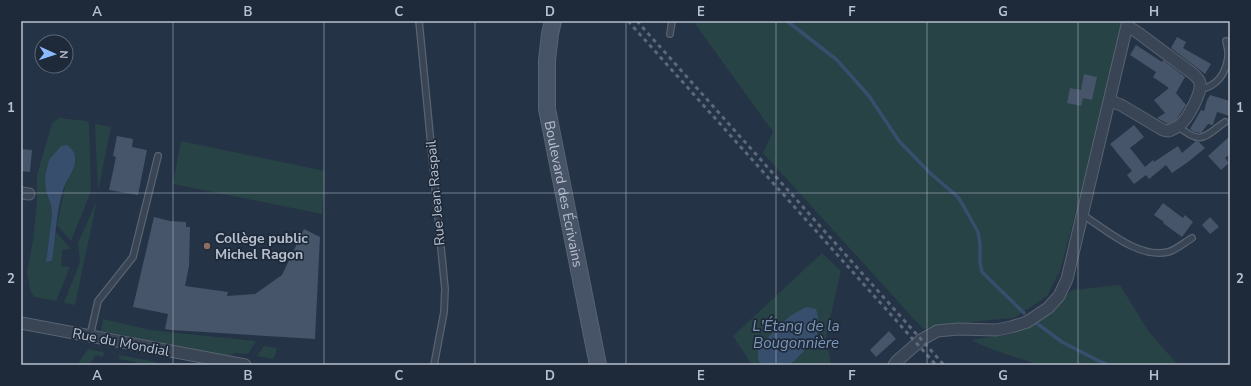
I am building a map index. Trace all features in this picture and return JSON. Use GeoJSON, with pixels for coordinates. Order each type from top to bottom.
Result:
{"type":"FeatureCollection","features":[{"type":"Feature","properties":{"kind":"main road","name":"Boulevard des Écrivains"},"geometry":{"type":"LineString","coordinates":[[553,21],[546,60],[547,108],[598,365]]}},
{"type":"Feature","properties":{"kind":"street"},"geometry":{"type":"LineString","coordinates":[[894,365],[921,340],[937,331],[958,329],[996,330],[1019,325],[1034,318],[1048,308],[1059,296],[1068,279],[1128,24],[1192,73],[1198,79],[1200,84],[1200,88],[1189,113],[1178,126],[1169,131],[1163,130],[1121,105],[1110,101]]}},
{"type":"Feature","properties":{"kind":"street","name":"Rue du Mondial"},"geometry":{"type":"LineString","coordinates":[[21,323],[245,365]]}},
{"type":"Feature","properties":{"kind":"lane","name":"Rue Jean Raspail"},"geometry":{"type":"LineString","coordinates":[[419,21],[444,289],[444,312],[434,365]]}},
{"type":"Feature","properties":{"kind":"lane"},"geometry":{"type":"LineString","coordinates":[[670,34],[672,21]]}},
{"type":"Feature","properties":{"kind":"lane"},"geometry":{"type":"LineString","coordinates":[[1200,88],[1207,88],[1211,86],[1222,76],[1228,56],[1226,41]]}},
{"type":"Feature","properties":{"kind":"lane"},"geometry":{"type":"LineString","coordinates":[[1178,126],[1188,135],[1198,138],[1205,136],[1225,122]]}},
{"type":"Feature","properties":{"kind":"lane"},"geometry":{"type":"LineString","coordinates":[[90,336],[98,301],[133,257],[158,156]]}},
{"type":"Feature","properties":{"kind":"lane"},"geometry":{"type":"LineString","coordinates":[[1083,216],[1130,245],[1153,253],[1169,252],[1192,238]]}},
{"type":"Feature","properties":{"kind":"green space"},"geometry":{"type":"Polygon","coordinates":[[[693,21],[1127,21],[1060,271],[1047,296],[1014,318],[923,329],[763,153],[773,132],[693,21]]]}},
{"type":"Feature","properties":{"kind":"green space"},"geometry":{"type":"Polygon","coordinates":[[[59,118],[87,121],[89,123],[91,191],[71,241],[57,225],[65,186],[73,169],[46,191],[51,205],[52,215],[46,262],[52,261],[56,232],[71,249],[62,250],[61,266],[70,267],[56,301],[34,297],[30,290],[27,272],[33,240],[37,200],[37,175],[52,123],[59,118]]]}},
{"type":"Feature","properties":{"kind":"green space"},"geometry":{"type":"Polygon","coordinates":[[[95,124],[111,127],[98,191],[95,124]]]}},
{"type":"Feature","properties":{"kind":"green space"},"geometry":{"type":"Polygon","coordinates":[[[181,141],[325,171],[322,214],[173,184],[181,141]]]}},
{"type":"Feature","properties":{"kind":"green space"},"geometry":{"type":"Polygon","coordinates":[[[97,200],[75,305],[64,303],[80,262],[78,243],[97,200]]]}},
{"type":"Feature","properties":{"kind":"green space"},"geometry":{"type":"Polygon","coordinates":[[[822,253],[841,271],[826,336],[831,365],[752,365],[733,336],[822,253]]]}},
{"type":"Feature","properties":{"kind":"green space"},"geometry":{"type":"Polygon","coordinates":[[[1120,285],[1149,332],[1178,365],[1039,365],[991,349],[971,340],[1012,334],[1046,316],[1072,290],[1120,285]]]}},
{"type":"Feature","properties":{"kind":"green space"},"geometry":{"type":"Polygon","coordinates":[[[103,319],[150,330],[256,341],[248,354],[236,353],[229,356],[101,331],[103,319]]]}},
{"type":"Feature","properties":{"kind":"green space"},"geometry":{"type":"Polygon","coordinates":[[[264,346],[277,348],[274,359],[257,356],[264,346]]]}},
{"type":"Feature","properties":{"kind":"green space"},"geometry":{"type":"Polygon","coordinates":[[[88,349],[104,352],[103,357],[96,355],[89,365],[77,365],[88,349]]]}},
{"type":"Feature","properties":{"kind":"green space"},"geometry":{"type":"Polygon","coordinates":[[[119,355],[157,362],[157,365],[148,365],[119,359],[119,355]]]}},
{"type":"Feature","properties":{"kind":"water"},"geometry":{"type":"Polygon","coordinates":[[[67,145],[74,152],[75,162],[61,196],[52,261],[46,262],[52,215],[51,205],[46,191],[45,177],[49,160],[61,146],[67,145]]]}},
{"type":"Feature","properties":{"kind":"water","name":"L'Étang de la Bougonnière"},"geometry":{"type":"Polygon","coordinates":[[[806,307],[816,309],[818,317],[817,338],[793,362],[788,365],[761,365],[758,359],[758,350],[762,343],[790,316],[806,307]]]}},
{"type":"Feature","properties":{"kind":"building"},"geometry":{"type":"Polygon","coordinates":[[[1177,37],[1186,42],[1183,48],[1211,64],[1205,74],[1171,48],[1177,37]]]}},
{"type":"Feature","properties":{"kind":"building"},"geometry":{"type":"Polygon","coordinates":[[[1136,45],[1162,62],[1163,60],[1185,77],[1176,93],[1186,105],[1176,120],[1168,124],[1157,118],[1165,113],[1154,100],[1169,88],[1153,77],[1156,72],[1130,55],[1136,45]]]}},
{"type":"Feature","properties":{"kind":"building"},"geometry":{"type":"Polygon","coordinates":[[[1084,74],[1097,77],[1092,100],[1083,98],[1081,106],[1067,103],[1070,88],[1081,90],[1084,74]]]}},
{"type":"Feature","properties":{"kind":"building"},"geometry":{"type":"Polygon","coordinates":[[[1210,95],[1230,101],[1230,116],[1217,112],[1213,125],[1208,124],[1201,133],[1194,132],[1190,129],[1201,110],[1204,111],[1210,95]]]}},
{"type":"Feature","properties":{"kind":"building"},"geometry":{"type":"Polygon","coordinates":[[[1134,125],[1144,137],[1130,148],[1145,167],[1153,160],[1154,162],[1178,146],[1182,153],[1196,141],[1205,148],[1172,173],[1166,165],[1149,179],[1146,175],[1134,184],[1127,175],[1132,171],[1110,144],[1134,125]]]}},
{"type":"Feature","properties":{"kind":"building"},"geometry":{"type":"Polygon","coordinates":[[[117,136],[133,139],[132,147],[147,150],[138,195],[109,190],[116,157],[113,156],[117,136]]]}},
{"type":"Feature","properties":{"kind":"building"},"geometry":{"type":"Polygon","coordinates":[[[1230,136],[1230,154],[1225,158],[1229,163],[1221,170],[1208,156],[1230,136]]]}},
{"type":"Feature","properties":{"kind":"building"},"geometry":{"type":"Polygon","coordinates":[[[21,149],[32,150],[30,172],[21,171],[21,149]]]}},
{"type":"Feature","properties":{"kind":"building"},"geometry":{"type":"Polygon","coordinates":[[[1163,203],[1183,218],[1185,215],[1193,222],[1182,237],[1154,215],[1163,203]]]}},
{"type":"Feature","properties":{"kind":"building"},"geometry":{"type":"Polygon","coordinates":[[[154,217],[170,221],[186,222],[186,227],[190,227],[189,266],[185,286],[228,292],[227,296],[255,294],[282,275],[304,229],[320,237],[315,339],[165,329],[168,314],[133,307],[154,217]]]}},
{"type":"Feature","properties":{"kind":"building"},"geometry":{"type":"Polygon","coordinates":[[[1210,217],[1219,227],[1210,234],[1202,225],[1210,217]]]}},
{"type":"Feature","properties":{"kind":"building"},"geometry":{"type":"Polygon","coordinates":[[[889,331],[896,339],[876,357],[870,350],[889,331]]]}},
{"type":"Feature","properties":{"kind":"waterway"},"geometry":{"type":"LineString","coordinates":[[787,21],[837,60],[869,96],[899,141],[930,173],[958,197],[978,232],[982,272],[1024,313]]}},
{"type":"Feature","properties":{"kind":"waterway"},"geometry":{"type":"LineString","coordinates":[[1035,322],[1062,342],[1109,365]]}},
{"type":"Feature","properties":{"kind":"railway"},"geometry":{"type":"LineString","coordinates":[[628,21],[936,365]]}},
{"type":"Feature","properties":{"kind":"railway"},"geometry":{"type":"LineString","coordinates":[[637,21],[944,365]]}},
{"type":"Feature","properties":{"kind":"place","name":"Collège public Michel Ragon"},"geometry":{"type":"Point","coordinates":[207,246]}}]}
